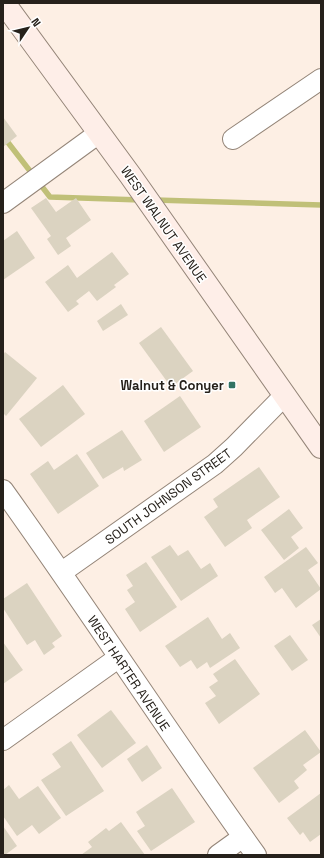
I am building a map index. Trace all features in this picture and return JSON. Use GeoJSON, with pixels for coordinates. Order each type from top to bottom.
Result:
{"type":"FeatureCollection","features":[{"type":"Feature","properties":{"kind":"main road","name":"WEST WALNUT AVENUE"},"geometry":{"type":"LineString","coordinates":[[12,6],[99,133],[321,447]]}},
{"type":"Feature","properties":{"kind":"street"},"geometry":{"type":"LineString","coordinates":[[233,139],[321,79]]}},
{"type":"Feature","properties":{"kind":"street"},"geometry":{"type":"LineString","coordinates":[[3,203],[99,133]]}},
{"type":"Feature","properties":{"kind":"street","name":"SOUTH JOHNSON STREET"},"geometry":{"type":"LineString","coordinates":[[62,572],[215,464],[234,447],[285,395]]}},
{"type":"Feature","properties":{"kind":"street","name":"WEST HARTER AVENUE"},"geometry":{"type":"LineString","coordinates":[[3,490],[62,572],[118,658],[256,855]]}},
{"type":"Feature","properties":{"kind":"street"},"geometry":{"type":"LineString","coordinates":[[3,740],[118,658]]}},
{"type":"Feature","properties":{"kind":"street"},"geometry":{"type":"LineString","coordinates":[[218,855],[243,837]]}},
{"type":"Feature","properties":{"kind":"building"},"geometry":{"type":"Polygon","coordinates":[[[3,117],[17,136],[3,147],[3,117]]]}},
{"type":"Feature","properties":{"kind":"building"},"geometry":{"type":"Polygon","coordinates":[[[46,198],[56,212],[76,198],[91,220],[66,238],[71,246],[58,255],[47,239],[51,236],[31,208],[46,198]]]}},
{"type":"Feature","properties":{"kind":"building"},"geometry":{"type":"Polygon","coordinates":[[[17,231],[35,258],[3,280],[3,241],[17,231]]]}},
{"type":"Feature","properties":{"kind":"building"},"geometry":{"type":"Polygon","coordinates":[[[112,252],[129,274],[114,285],[116,287],[97,301],[89,291],[76,301],[79,304],[68,312],[45,282],[68,265],[77,278],[112,252]]]}},
{"type":"Feature","properties":{"kind":"building"},"geometry":{"type":"Polygon","coordinates":[[[121,304],[128,315],[103,331],[97,321],[121,304]]]}},
{"type":"Feature","properties":{"kind":"building"},"geometry":{"type":"Polygon","coordinates":[[[161,327],[193,371],[171,387],[139,343],[161,327]]]}},
{"type":"Feature","properties":{"kind":"building"},"geometry":{"type":"Polygon","coordinates":[[[5,352],[37,378],[6,416],[3,413],[3,355],[5,352]]]}},
{"type":"Feature","properties":{"kind":"building"},"geometry":{"type":"Polygon","coordinates":[[[63,385],[85,414],[41,447],[19,419],[63,385]]]}},
{"type":"Feature","properties":{"kind":"building"},"geometry":{"type":"Polygon","coordinates":[[[180,396],[201,427],[164,452],[144,421],[180,396]]]}},
{"type":"Feature","properties":{"kind":"building"},"geometry":{"type":"Polygon","coordinates":[[[122,430],[142,460],[124,471],[123,467],[103,479],[86,453],[122,430]]]}},
{"type":"Feature","properties":{"kind":"building"},"geometry":{"type":"Polygon","coordinates":[[[77,454],[99,486],[58,514],[30,474],[48,461],[54,470],[77,454]]]}},
{"type":"Feature","properties":{"kind":"building"},"geometry":{"type":"Polygon","coordinates":[[[259,467],[280,497],[247,520],[252,528],[225,547],[204,517],[218,507],[213,499],[259,467]]]}},
{"type":"Feature","properties":{"kind":"building"},"geometry":{"type":"Polygon","coordinates":[[[289,509],[303,528],[291,537],[299,548],[284,560],[261,530],[289,509]]]}},
{"type":"Feature","properties":{"kind":"building"},"geometry":{"type":"Polygon","coordinates":[[[170,545],[178,556],[188,550],[201,569],[210,563],[218,576],[181,601],[151,557],[170,545]]]}},
{"type":"Feature","properties":{"kind":"building"},"geometry":{"type":"Polygon","coordinates":[[[306,547],[318,563],[308,570],[321,589],[296,608],[282,588],[275,593],[264,577],[306,547]]]}},
{"type":"Feature","properties":{"kind":"building"},"geometry":{"type":"Polygon","coordinates":[[[146,562],[177,607],[140,632],[125,609],[135,602],[127,590],[133,586],[126,575],[146,562]]]}},
{"type":"Feature","properties":{"kind":"building"},"geometry":{"type":"Polygon","coordinates":[[[27,583],[62,636],[52,643],[55,647],[44,655],[35,640],[27,645],[3,608],[3,599],[27,583]]]}},
{"type":"Feature","properties":{"kind":"building"},"geometry":{"type":"Polygon","coordinates":[[[208,617],[222,639],[230,633],[240,648],[210,668],[207,662],[197,669],[191,660],[180,667],[165,646],[208,617]]]}},
{"type":"Feature","properties":{"kind":"building"},"geometry":{"type":"Polygon","coordinates":[[[321,619],[321,638],[312,625],[321,619]]]}},
{"type":"Feature","properties":{"kind":"building"},"geometry":{"type":"Polygon","coordinates":[[[290,635],[308,660],[292,671],[274,646],[290,635]]]}},
{"type":"Feature","properties":{"kind":"building"},"geometry":{"type":"Polygon","coordinates":[[[3,642],[23,670],[3,684],[3,642]]]}},
{"type":"Feature","properties":{"kind":"building"},"geometry":{"type":"Polygon","coordinates":[[[235,659],[260,694],[219,724],[205,703],[216,696],[209,687],[218,681],[213,674],[235,659]]]}},
{"type":"Feature","properties":{"kind":"building"},"geometry":{"type":"Polygon","coordinates":[[[111,710],[136,743],[102,768],[77,735],[111,710]]]}},
{"type":"Feature","properties":{"kind":"building"},"geometry":{"type":"Polygon","coordinates":[[[305,730],[321,752],[303,765],[307,770],[294,781],[299,788],[279,803],[253,768],[305,730]]]}},
{"type":"Feature","properties":{"kind":"building"},"geometry":{"type":"Polygon","coordinates":[[[71,741],[104,791],[66,816],[41,780],[61,767],[52,754],[71,741]]]}},
{"type":"Feature","properties":{"kind":"building"},"geometry":{"type":"Polygon","coordinates":[[[147,745],[162,768],[142,782],[127,759],[147,745]]]}},
{"type":"Feature","properties":{"kind":"building"},"geometry":{"type":"Polygon","coordinates":[[[9,785],[19,799],[38,786],[61,818],[39,834],[32,825],[17,836],[3,816],[3,790],[9,785]]]}},
{"type":"Feature","properties":{"kind":"building"},"geometry":{"type":"Polygon","coordinates":[[[172,788],[195,822],[151,851],[137,831],[145,826],[136,812],[172,788]]]}},
{"type":"Feature","properties":{"kind":"building"},"geometry":{"type":"Polygon","coordinates":[[[321,793],[321,834],[310,842],[303,832],[300,835],[287,818],[321,793]]]}},
{"type":"Feature","properties":{"kind":"building"},"geometry":{"type":"Polygon","coordinates":[[[121,822],[145,855],[81,855],[92,847],[88,842],[106,828],[109,831],[121,822]]]}},
{"type":"Feature","properties":{"kind":"building"},"geometry":{"type":"Polygon","coordinates":[[[3,826],[17,846],[5,855],[3,855],[3,826]]]}},
{"type":"Feature","properties":{"kind":"waterway"},"geometry":{"type":"LineString","coordinates":[[3,136],[50,197],[141,200]]}},
{"type":"Feature","properties":{"kind":"waterway"},"geometry":{"type":"LineString","coordinates":[[155,200],[321,205]]}},
{"type":"Feature","properties":{"kind":"place","name":"Walnut & Conyer"},"geometry":{"type":"Point","coordinates":[232,385]}}]}
